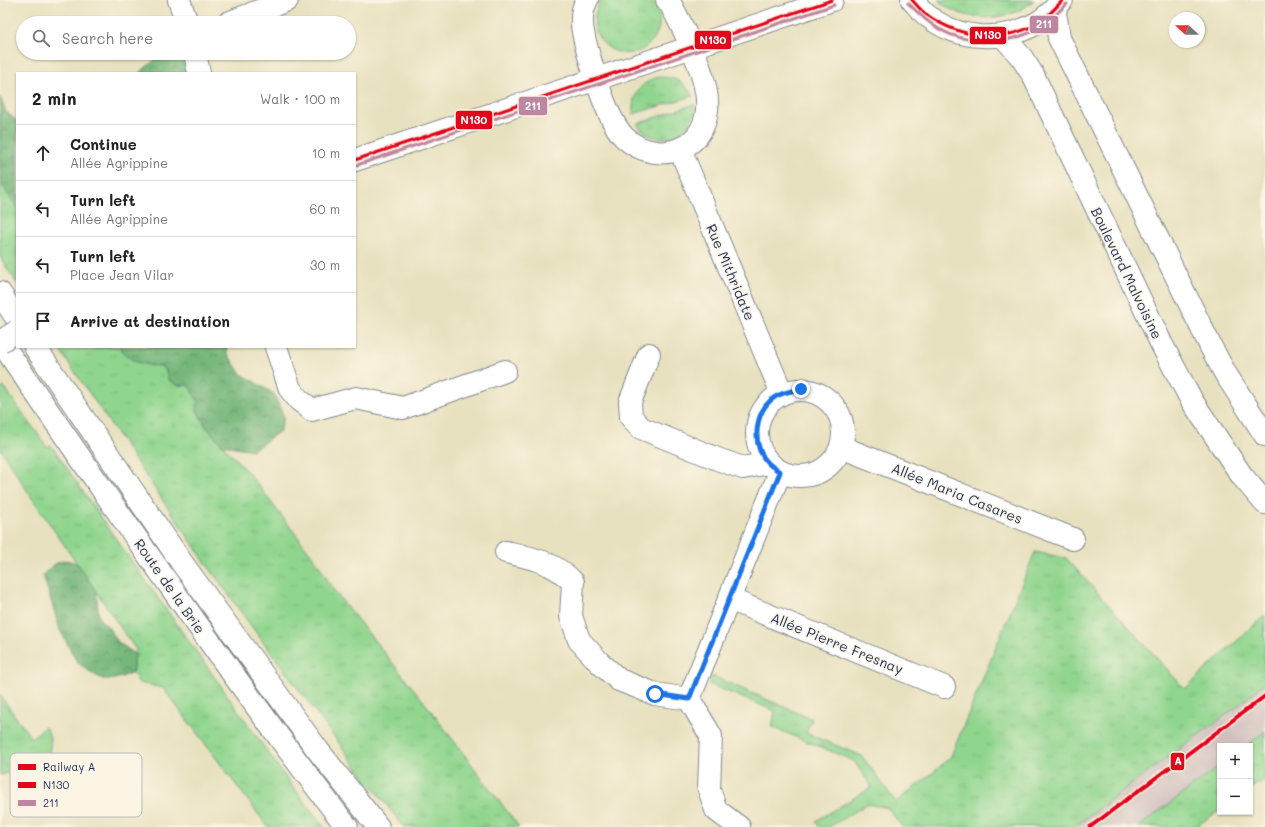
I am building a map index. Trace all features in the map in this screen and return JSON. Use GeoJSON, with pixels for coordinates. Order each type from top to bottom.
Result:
{"type":"FeatureCollection","features":[{"type":"Feature","properties":{"kind":"main road"},"geometry":{"type":"LineString","coordinates":[[179,0],[185,16]]}},
{"type":"Feature","properties":{"kind":"main road"},"geometry":{"type":"LineString","coordinates":[[246,16],[287,0]]}},
{"type":"Feature","properties":{"kind":"main road"},"geometry":{"type":"LineString","coordinates":[[588,0],[585,4],[582,22],[585,40],[596,79],[613,121],[625,138],[644,149],[662,154],[680,149],[696,139],[704,126],[707,110],[706,95],[692,48],[671,5],[667,0]]}},
{"type":"Feature","properties":{"kind":"main road"},"geometry":{"type":"LineString","coordinates":[[356,160],[832,0]]}},
{"type":"Feature","properties":{"kind":"main road"},"geometry":{"type":"LineString","coordinates":[[912,0],[930,18],[952,30],[977,36],[1002,36],[1021,31],[1038,23],[1058,6]]}},
{"type":"Feature","properties":{"kind":"main road"},"geometry":{"type":"LineString","coordinates":[[1058,6],[1056,18],[1059,38],[1211,347],[1225,373],[1265,435]]}},
{"type":"Feature","properties":{"kind":"main road","name":"Boulevard Malvoisine"},"geometry":{"type":"LineString","coordinates":[[1002,36],[1022,58],[1033,75],[1162,345],[1192,401],[1242,476],[1265,503]]}},
{"type":"Feature","properties":{"kind":"main road"},"geometry":{"type":"LineString","coordinates":[[196,60],[199,72]]}},
{"type":"Feature","properties":{"kind":"main road","name":"Rue Mithridate"},"geometry":{"type":"LineString","coordinates":[[680,149],[782,394]]}},
{"type":"Feature","properties":{"kind":"main road"},"geometry":{"type":"LineString","coordinates":[[0,293],[16,317]]}},
{"type":"Feature","properties":{"kind":"main road"},"geometry":{"type":"LineString","coordinates":[[0,341],[16,332]]}},
{"type":"Feature","properties":{"kind":"main road","name":"Route de la Brie"},"geometry":{"type":"LineString","coordinates":[[0,341],[229,671],[297,763],[347,827]]}},
{"type":"Feature","properties":{"kind":"main road","name":"Route de la Brie"},"geometry":{"type":"LineString","coordinates":[[36,348],[182,563],[317,749],[378,827]]}},
{"type":"Feature","properties":{"kind":"main road"},"geometry":{"type":"LineString","coordinates":[[276,348],[290,389],[312,410],[356,398],[403,408],[505,371]]}},
{"type":"Feature","properties":{"kind":"main road"},"geometry":{"type":"LineString","coordinates":[[649,354],[630,402],[632,417],[641,428],[742,468],[774,468],[794,476],[809,476],[823,470],[834,460],[841,447],[844,434],[842,420],[836,408],[826,398],[814,392],[801,389],[788,391],[774,398],[764,409],[758,422],[758,444],[760,451],[774,468]]}},
{"type":"Feature","properties":{"kind":"main road","name":"Allée Maria Casares"},"geometry":{"type":"LineString","coordinates":[[841,447],[1072,539]]}},
{"type":"Feature","properties":{"kind":"main road"},"geometry":{"type":"LineString","coordinates":[[689,699],[729,599],[774,468]]}},
{"type":"Feature","properties":{"kind":"main road"},"geometry":{"type":"LineString","coordinates":[[506,552],[537,559],[564,572],[573,582],[570,616],[579,640],[599,662],[619,680],[655,694],[689,699]]}},
{"type":"Feature","properties":{"kind":"main road","name":"Allée Pierre Fresnay"},"geometry":{"type":"LineString","coordinates":[[729,599],[944,687]]}},
{"type":"Feature","properties":{"kind":"main road"},"geometry":{"type":"LineString","coordinates":[[689,699],[711,736],[709,789],[716,810],[739,827]]}},
{"type":"Feature","properties":{"kind":"shaded area"},"geometry":{"type":"Polygon","coordinates":[[[1265,683],[1265,731],[1250,743],[1217,743],[1217,768],[1138,827],[1074,827],[1235,708],[1265,683]]]}},
{"type":"Feature","properties":{"kind":"green space"},"geometry":{"type":"Polygon","coordinates":[[[601,0],[652,0],[659,15],[659,28],[651,42],[641,50],[629,53],[618,52],[608,47],[600,39],[595,28],[595,14],[601,0]]]}},
{"type":"Feature","properties":{"kind":"green space"},"geometry":{"type":"Polygon","coordinates":[[[938,0],[1034,0],[1016,12],[986,18],[965,15],[946,6],[938,0]]]}},
{"type":"Feature","properties":{"kind":"green space"},"geometry":{"type":"Polygon","coordinates":[[[155,60],[186,60],[189,72],[140,72],[155,60]]]}},
{"type":"Feature","properties":{"kind":"green space"},"geometry":{"type":"Polygon","coordinates":[[[658,77],[674,79],[682,83],[693,96],[633,114],[635,95],[646,83],[658,77]]]}},
{"type":"Feature","properties":{"kind":"green space"},"geometry":{"type":"Polygon","coordinates":[[[0,97],[6,112],[16,120],[16,206],[0,182],[0,97]]]}},
{"type":"Feature","properties":{"kind":"green space"},"geometry":{"type":"Polygon","coordinates":[[[694,104],[694,112],[688,126],[676,135],[662,138],[654,137],[646,134],[637,124],[694,104]]]}},
{"type":"Feature","properties":{"kind":"green space"},"geometry":{"type":"Polygon","coordinates":[[[0,108],[16,133],[16,282],[0,257],[0,108]]]}},
{"type":"Feature","properties":{"kind":"green space"},"geometry":{"type":"Polygon","coordinates":[[[121,348],[126,356],[151,365],[161,366],[178,385],[188,385],[198,401],[197,411],[207,428],[251,476],[317,562],[335,592],[425,703],[519,827],[404,827],[356,766],[246,619],[59,349],[121,348]]]}},
{"type":"Feature","properties":{"kind":"green space"},"geometry":{"type":"Polygon","coordinates":[[[121,348],[227,348],[227,353],[240,373],[274,394],[284,417],[280,431],[253,450],[223,445],[207,428],[197,410],[198,401],[188,385],[178,385],[168,380],[166,370],[162,366],[143,364],[128,357],[121,348]]]}},
{"type":"Feature","properties":{"kind":"green space"},"geometry":{"type":"Polygon","coordinates":[[[4,387],[47,447],[51,445],[289,782],[324,827],[268,827],[163,688],[139,683],[132,672],[136,650],[32,498],[0,448],[0,390],[4,387]]]}},
{"type":"Feature","properties":{"kind":"green space"},"geometry":{"type":"Polygon","coordinates":[[[1035,552],[1066,558],[1185,689],[1265,615],[1265,683],[1235,708],[1074,827],[902,827],[888,808],[867,804],[829,827],[819,827],[816,821],[872,787],[854,761],[772,727],[775,711],[709,684],[712,676],[812,719],[806,733],[862,756],[896,802],[935,771],[951,756],[1035,552]]]}},
{"type":"Feature","properties":{"kind":"green space"},"geometry":{"type":"Polygon","coordinates":[[[68,560],[78,564],[96,591],[99,618],[108,627],[118,642],[135,654],[132,672],[122,677],[109,680],[103,679],[93,674],[77,662],[60,630],[43,575],[54,565],[68,560]]]}},
{"type":"Feature","properties":{"kind":"green space"},"geometry":{"type":"Polygon","coordinates":[[[0,695],[31,738],[45,727],[50,736],[50,750],[49,753],[10,753],[10,773],[0,775],[0,695]]]}},
{"type":"Feature","properties":{"kind":"green space"},"geometry":{"type":"Polygon","coordinates":[[[1265,731],[1265,779],[1253,787],[1253,743],[1250,743],[1265,731]]]}},
{"type":"Feature","properties":{"kind":"green space"},"geometry":{"type":"Polygon","coordinates":[[[1217,768],[1217,812],[1195,827],[1138,827],[1217,768]]]}},
{"type":"Feature","properties":{"kind":"rail line","name":"A"},"geometry":{"type":"LineString","coordinates":[[1090,827],[1265,696]]}},
{"type":"Feature","properties":{"kind":"transit line","name":"N130"},"geometry":{"type":"LineString","coordinates":[[356,160],[832,0]]}},
{"type":"Feature","properties":{"kind":"transit line","name":"N130"},"geometry":{"type":"LineString","coordinates":[[912,0],[927,15],[940,23],[953,29],[982,36],[1011,34],[1025,30],[1042,21],[1063,0]]}},
{"type":"Feature","properties":{"kind":"transit line","name":"211"},"geometry":{"type":"LineString","coordinates":[[908,3],[919,14],[939,29],[951,35],[977,41],[1005,40],[1018,37],[1045,24],[1067,4]]}},
{"type":"Feature","properties":{"kind":"transit line","name":"211"},"geometry":{"type":"LineString","coordinates":[[357,165],[834,5]]}},
{"type":"Feature","properties":{"kind":"route"},"geometry":{"type":"LineString","coordinates":[[655,694],[689,699],[780,472],[768,463],[760,451],[757,436],[758,422],[764,409],[774,398],[788,391],[801,389]]}}]}
